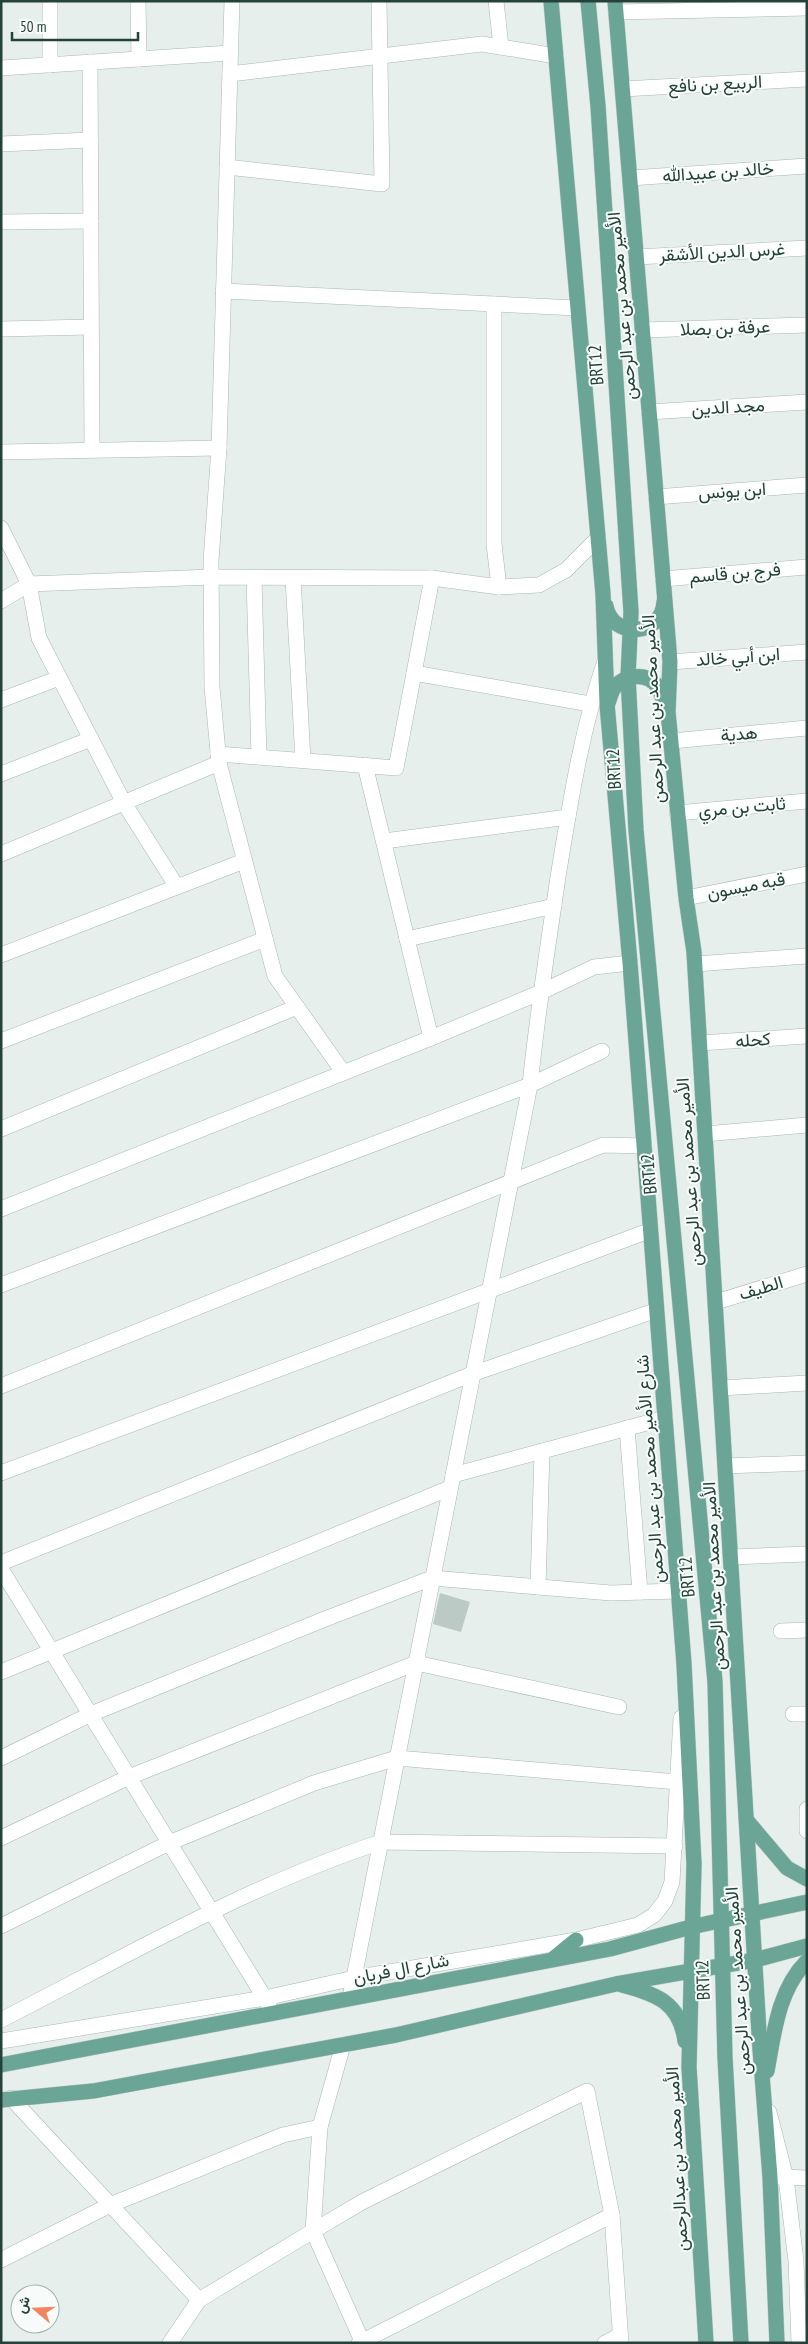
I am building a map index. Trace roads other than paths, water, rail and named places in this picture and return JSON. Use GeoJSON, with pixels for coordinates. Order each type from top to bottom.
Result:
{"type":"FeatureCollection","features":[{"type":"Feature","properties":{"kind":"main road"},"geometry":{"type":"LineString","coordinates":[[551,1],[603,594],[607,704],[630,963]]}},
{"type":"Feature","properties":{"kind":"main road","name":"BRT12"},"geometry":{"type":"LineString","coordinates":[[588,1],[598,106],[630,630],[628,677],[636,830],[714,1682],[720,1921],[730,2160],[741,2343]]}},
{"type":"Feature","properties":{"kind":"main road","name":"الأمير محمد بن عبد الرحمن"},"geometry":{"type":"LineString","coordinates":[[616,7],[670,662],[668,712],[686,898],[695,964],[748,1822],[752,1915],[770,2177],[777,2343]]}},
{"type":"Feature","properties":{"kind":"main road"},"geometry":{"type":"LineString","coordinates":[[603,594],[610,618],[622,628],[630,630],[645,629],[657,620],[664,606],[664,584]]}},
{"type":"Feature","properties":{"kind":"main road"},"geometry":{"type":"LineString","coordinates":[[607,704],[615,687],[628,677],[637,676],[652,682],[658,688],[668,712]]}},
{"type":"Feature","properties":{"kind":"main road","name":"شارع الأمير محمد بن عبد الرحمن"},"geometry":{"type":"LineString","coordinates":[[630,963],[684,1664],[694,1864],[691,1972]]}},
{"type":"Feature","properties":{"kind":"main road"},"geometry":{"type":"LineString","coordinates":[[748,1822],[787,1868],[807,1879]]}},
{"type":"Feature","properties":{"kind":"main road","name":"شارع ال فريان"},"geometry":{"type":"LineString","coordinates":[[1,2065],[610,1949],[691,1927],[807,1902]]}},
{"type":"Feature","properties":{"kind":"main road"},"geometry":{"type":"LineString","coordinates":[[551,1960],[576,1940]]}},
{"type":"Feature","properties":{"kind":"main road"},"geometry":{"type":"LineString","coordinates":[[6,2099],[93,2091],[396,2035],[616,1984],[755,1960],[807,1946]]}},
{"type":"Feature","properties":{"kind":"main road"},"geometry":{"type":"LineString","coordinates":[[764,2093],[778,2012],[798,1970],[807,1962]]}},
{"type":"Feature","properties":{"kind":"main road","name":"الأمير محمد بن عبدالرحمن"},"geometry":{"type":"LineString","coordinates":[[691,1972],[689,2067],[706,2343]]}},
{"type":"Feature","properties":{"kind":"main road"},"geometry":{"type":"LineString","coordinates":[[616,1984],[642,1990],[662,1998],[672,2009],[683,2025],[689,2067]]}},
{"type":"Feature","properties":{"kind":"street"},"geometry":{"type":"LineString","coordinates":[[50,1],[50,64]]}},
{"type":"Feature","properties":{"kind":"street"},"geometry":{"type":"LineString","coordinates":[[138,1],[139,59]]}},
{"type":"Feature","properties":{"kind":"street"},"geometry":{"type":"LineString","coordinates":[[232,1],[219,448],[211,562],[212,687],[218,758],[275,976],[343,1072]]}},
{"type":"Feature","properties":{"kind":"street"},"geometry":{"type":"LineString","coordinates":[[227,168],[382,184],[379,1]]}},
{"type":"Feature","properties":{"kind":"street"},"geometry":{"type":"LineString","coordinates":[[496,1],[501,47]]}},
{"type":"Feature","properties":{"kind":"street"},"geometry":{"type":"LineString","coordinates":[[616,7],[807,8]]}},
{"type":"Feature","properties":{"kind":"street"},"geometry":{"type":"LineString","coordinates":[[230,74],[482,44],[556,56]]}},
{"type":"Feature","properties":{"kind":"street"},"geometry":{"type":"LineString","coordinates":[[1,68],[230,53]]}},
{"type":"Feature","properties":{"kind":"street"},"geometry":{"type":"LineString","coordinates":[[90,62],[92,450]]}},
{"type":"Feature","properties":{"kind":"street","name":"الربيع بن نافع"},"geometry":{"type":"LineString","coordinates":[[623,89],[807,79]]}},
{"type":"Feature","properties":{"kind":"street"},"geometry":{"type":"LineString","coordinates":[[1,144],[90,140]]}},
{"type":"Feature","properties":{"kind":"street","name":"خالد بن عبيدالله"},"geometry":{"type":"LineString","coordinates":[[630,178],[807,166]]}},
{"type":"Feature","properties":{"kind":"street"},"geometry":{"type":"LineString","coordinates":[[1,222],[90,221]]}},
{"type":"Feature","properties":{"kind":"street","name":"غرس الدين الأشقر"},"geometry":{"type":"LineString","coordinates":[[636,257],[807,248]]}},
{"type":"Feature","properties":{"kind":"street"},"geometry":{"type":"LineString","coordinates":[[224,291],[577,308]]}},
{"type":"Feature","properties":{"kind":"street"},"geometry":{"type":"LineString","coordinates":[[494,304],[494,544],[499,587]]}},
{"type":"Feature","properties":{"kind":"street","name":"عرفة بن بصلا"},"geometry":{"type":"LineString","coordinates":[[642,330],[807,325]]}},
{"type":"Feature","properties":{"kind":"street"},"geometry":{"type":"LineString","coordinates":[[1,329],[91,327]]}},
{"type":"Feature","properties":{"kind":"street","name":"مجد الدين"},"geometry":{"type":"LineString","coordinates":[[649,412],[807,402]]}},
{"type":"Feature","properties":{"kind":"street"},"geometry":{"type":"LineString","coordinates":[[1,452],[219,448]]}},
{"type":"Feature","properties":{"kind":"street","name":"ابن يونس"},"geometry":{"type":"LineString","coordinates":[[656,497],[807,485]]}},
{"type":"Feature","properties":{"kind":"street"},"geometry":{"type":"LineString","coordinates":[[1,528],[28,584],[39,638],[124,803],[177,887]]}},
{"type":"Feature","properties":{"kind":"street"},"geometry":{"type":"LineString","coordinates":[[1,601],[28,584],[212,577],[432,578],[499,587],[539,585],[566,570],[598,538]]}},
{"type":"Feature","properties":{"kind":"street","name":"فرج بن قاسم"},"geometry":{"type":"LineString","coordinates":[[664,584],[807,567]]}},
{"type":"Feature","properties":{"kind":"street"},"geometry":{"type":"LineString","coordinates":[[254,578],[259,757]]}},
{"type":"Feature","properties":{"kind":"street"},"geometry":{"type":"LineString","coordinates":[[293,578],[303,760]]}},
{"type":"Feature","properties":{"kind":"street"},"geometry":{"type":"LineString","coordinates":[[1,854],[124,803],[218,758],[259,757],[396,768],[432,578]]}},
{"type":"Feature","properties":{"kind":"street","name":"ابن أبي خالد"},"geometry":{"type":"LineString","coordinates":[[670,662],[807,652]]}},
{"type":"Feature","properties":{"kind":"street"},"geometry":{"type":"LineString","coordinates":[[350,1998],[530,1085],[540,993],[568,817],[590,704],[605,661]]}},
{"type":"Feature","properties":{"kind":"street"},"geometry":{"type":"LineString","coordinates":[[414,673],[590,704]]}},
{"type":"Feature","properties":{"kind":"street"},"geometry":{"type":"LineString","coordinates":[[1,700],[59,678]]}},
{"type":"Feature","properties":{"kind":"street","name":"هدية"},"geometry":{"type":"LineString","coordinates":[[672,741],[807,728]]}},
{"type":"Feature","properties":{"kind":"street"},"geometry":{"type":"LineString","coordinates":[[1,774],[91,739]]}},
{"type":"Feature","properties":{"kind":"street"},"geometry":{"type":"LineString","coordinates":[[365,765],[431,1038]]}},
{"type":"Feature","properties":{"kind":"street","name":"ثابت بن مري"},"geometry":{"type":"LineString","coordinates":[[677,812],[807,801]]}},
{"type":"Feature","properties":{"kind":"street"},"geometry":{"type":"LineString","coordinates":[[384,841],[568,817]]}},
{"type":"Feature","properties":{"kind":"street"},"geometry":{"type":"LineString","coordinates":[[1,955],[244,861]]}},
{"type":"Feature","properties":{"kind":"street","name":"قبه ميسون"},"geometry":{"type":"LineString","coordinates":[[686,898],[807,874]]}},
{"type":"Feature","properties":{"kind":"street"},"geometry":{"type":"LineString","coordinates":[[407,939],[554,906]]}},
{"type":"Feature","properties":{"kind":"street"},"geometry":{"type":"LineString","coordinates":[[1,1041],[265,939]]}},
{"type":"Feature","properties":{"kind":"street"},"geometry":{"type":"LineString","coordinates":[[695,964],[807,956]]}},
{"type":"Feature","properties":{"kind":"street"},"geometry":{"type":"LineString","coordinates":[[1,1209],[431,1038],[540,993],[594,967],[630,963]]}},
{"type":"Feature","properties":{"kind":"street"},"geometry":{"type":"LineString","coordinates":[[1,1129],[297,1007]]}},
{"type":"Feature","properties":{"kind":"street","name":"كحله"},"geometry":{"type":"LineString","coordinates":[[700,1043],[807,1036]]}},
{"type":"Feature","properties":{"kind":"street"},"geometry":{"type":"LineString","coordinates":[[1,1285],[530,1085],[602,1052]]}},
{"type":"Feature","properties":{"kind":"street"},"geometry":{"type":"LineString","coordinates":[[705,1134],[807,1125]]}},
{"type":"Feature","properties":{"kind":"street"},"geometry":{"type":"LineString","coordinates":[[1,1386],[604,1145],[644,1146]]}},
{"type":"Feature","properties":{"kind":"street"},"geometry":{"type":"LineString","coordinates":[[1,1473],[490,1288],[651,1230]]}},
{"type":"Feature","properties":{"kind":"street","name":"الطيف"},"geometry":{"type":"LineString","coordinates":[[716,1302],[807,1274]]}},
{"type":"Feature","properties":{"kind":"street"},"geometry":{"type":"LineString","coordinates":[[1,1563],[472,1374],[657,1310]]}},
{"type":"Feature","properties":{"kind":"street"},"geometry":{"type":"LineString","coordinates":[[721,1388],[807,1383]]}},
{"type":"Feature","properties":{"kind":"street"},"geometry":{"type":"LineString","coordinates":[[1,1672],[451,1482],[542,1451],[665,1418]]}},
{"type":"Feature","properties":{"kind":"street"},"geometry":{"type":"LineString","coordinates":[[627,1428],[640,1592]]}},
{"type":"Feature","properties":{"kind":"street"},"geometry":{"type":"LineString","coordinates":[[538,1587],[542,1451]]}},
{"type":"Feature","properties":{"kind":"street"},"geometry":{"type":"LineString","coordinates":[[726,1466],[807,1462]]}},
{"type":"Feature","properties":{"kind":"street"},"geometry":{"type":"LineString","coordinates":[[732,1556],[807,1554]]}},
{"type":"Feature","properties":{"kind":"street"},"geometry":{"type":"LineString","coordinates":[[1,1569],[274,2013]]}},
{"type":"Feature","properties":{"kind":"street"},"geometry":{"type":"LineString","coordinates":[[1,1758],[91,1714],[325,1619],[432,1578],[611,1593],[678,1590]]}},
{"type":"Feature","properties":{"kind":"street"},"geometry":{"type":"LineString","coordinates":[[781,1631],[807,1630]]}},
{"type":"Feature","properties":{"kind":"street"},"geometry":{"type":"LineString","coordinates":[[1,1838],[129,1777],[416,1664],[619,1707]]}},
{"type":"Feature","properties":{"kind":"street"},"geometry":{"type":"LineString","coordinates":[[1,2041],[264,1998],[354,1978],[576,1940],[638,1925],[654,1915],[665,1901],[672,1882],[684,1664]]}},
{"type":"Feature","properties":{"kind":"street"},"geometry":{"type":"LineString","coordinates":[[1,1926],[170,1843],[314,1783],[397,1758],[678,1782]]}},
{"type":"Feature","properties":{"kind":"street"},"geometry":{"type":"LineString","coordinates":[[807,1809],[807,1830]]}},
{"type":"Feature","properties":{"kind":"street"},"geometry":{"type":"LineString","coordinates":[[1,2020],[212,1912],[352,1852],[381,1842],[675,1846]]}},
{"type":"Feature","properties":{"kind":"street"},"geometry":{"type":"LineString","coordinates":[[343,2045],[320,2127],[313,2231],[360,2342],[612,2215]]}},
{"type":"Feature","properties":{"kind":"street"},"geometry":{"type":"LineString","coordinates":[[170,2343],[199,2300],[313,2231],[362,2202],[587,2091],[612,2215],[620,2339],[606,2343]]}},
{"type":"Feature","properties":{"kind":"street"},"geometry":{"type":"LineString","coordinates":[[764,2093],[786,2178],[796,2261],[799,2343]]}},
{"type":"Feature","properties":{"kind":"street"},"geometry":{"type":"LineString","coordinates":[[6,2099],[110,2205],[199,2300]]}},
{"type":"Feature","properties":{"kind":"street"},"geometry":{"type":"LineString","coordinates":[[1,2260],[110,2205],[283,2135],[320,2127]]}},
{"type":"Feature","properties":{"kind":"street"},"geometry":{"type":"LineString","coordinates":[[770,2177],[807,2178]]}}]}
